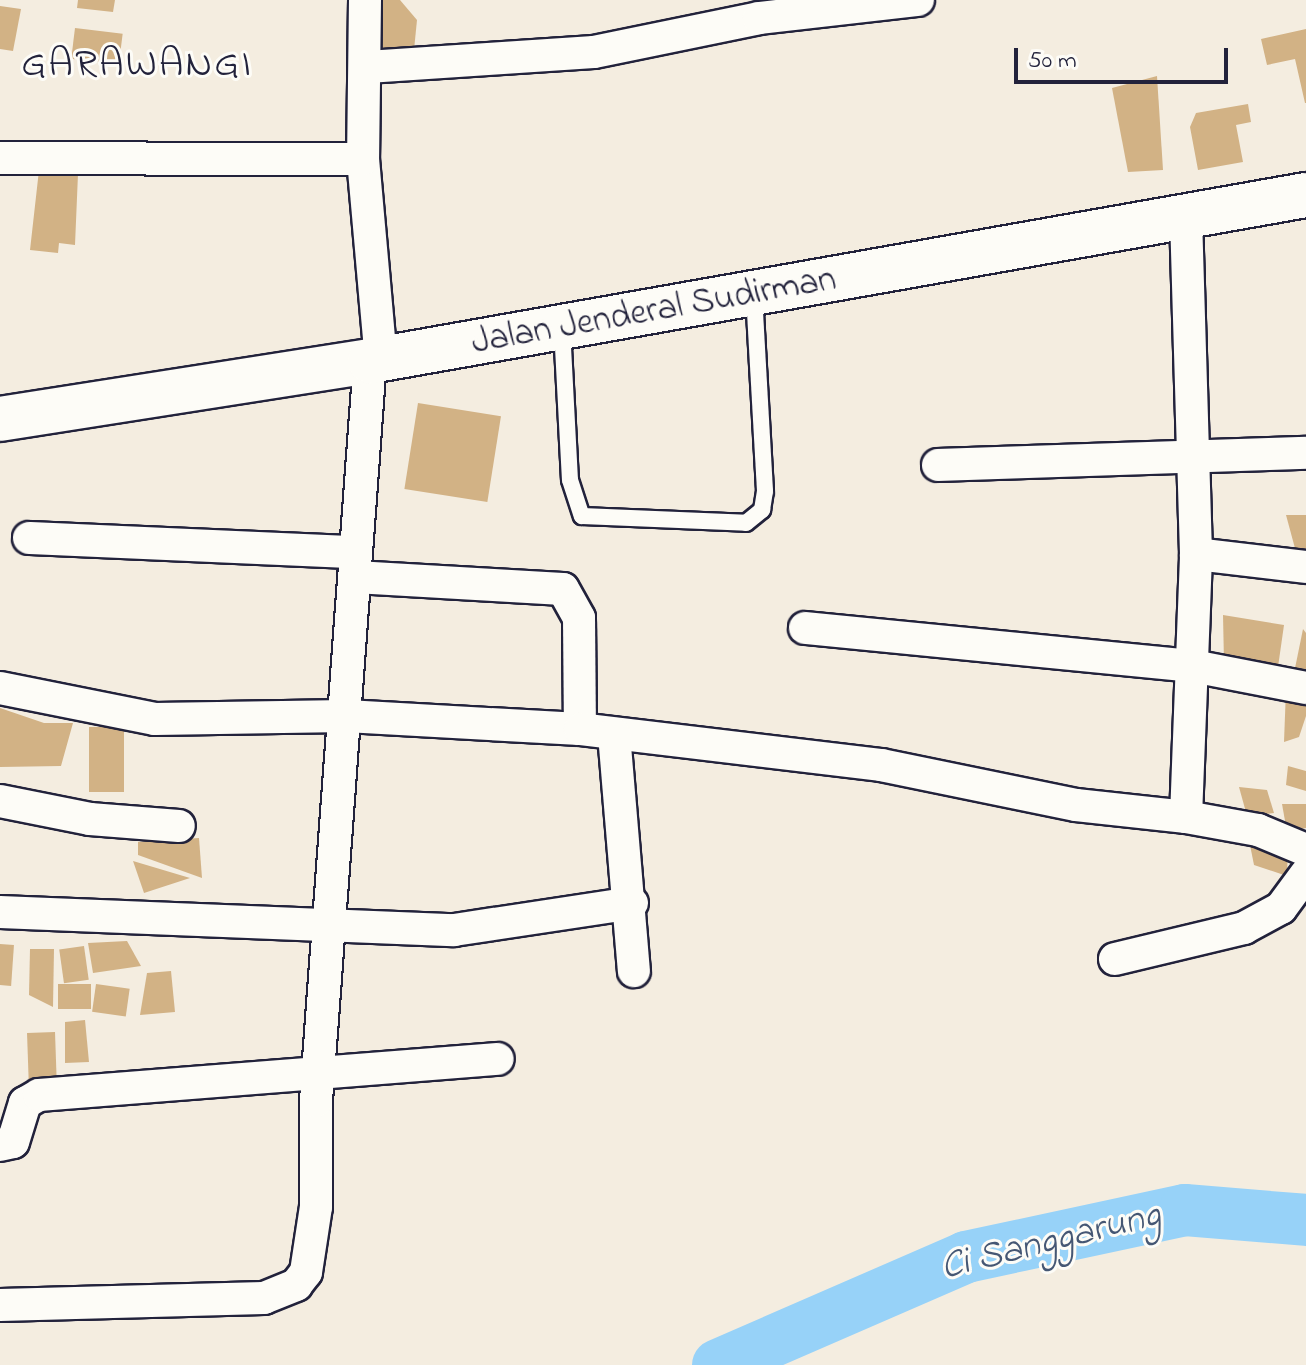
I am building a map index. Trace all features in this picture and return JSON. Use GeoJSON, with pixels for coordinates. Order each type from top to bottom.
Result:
{"type":"FeatureCollection","features":[{"type":"Feature","properties":{"kind":"main road","name":"Jalan Jenderal Sudirman"},"geometry":{"type":"LineString","coordinates":[[0,419],[376,360],[1186,219],[1306,195]]}},
{"type":"Feature","properties":{"kind":"street"},"geometry":{"type":"LineString","coordinates":[[0,1305],[200,1303],[264,1298],[296,1285],[306,1272],[316,1207],[318,1072],[328,921],[356,564],[376,360],[363,159],[367,67],[365,0]]}},
{"type":"Feature","properties":{"kind":"street"},"geometry":{"type":"LineString","coordinates":[[367,67],[594,52],[759,18],[918,0]]}},
{"type":"Feature","properties":{"kind":"street"},"geometry":{"type":"LineString","coordinates":[[0,158],[363,159]]}},
{"type":"Feature","properties":{"kind":"street"},"geometry":{"type":"LineString","coordinates":[[1186,219],[1196,554],[1186,817]]}},
{"type":"Feature","properties":{"kind":"street"},"geometry":{"type":"LineString","coordinates":[[938,465],[1306,453]]}},
{"type":"Feature","properties":{"kind":"street"},"geometry":{"type":"LineString","coordinates":[[29,538],[356,564],[563,589],[579,618],[580,729]]}},
{"type":"Feature","properties":{"kind":"street"},"geometry":{"type":"LineString","coordinates":[[1196,554],[1306,567]]}},
{"type":"Feature","properties":{"kind":"street"},"geometry":{"type":"LineString","coordinates":[[805,628],[1193,666],[1306,688]]}},
{"type":"Feature","properties":{"kind":"street"},"geometry":{"type":"LineString","coordinates":[[0,688],[155,719],[346,716],[580,729],[881,765],[1076,805],[1186,817],[1258,830],[1306,850]]}},
{"type":"Feature","properties":{"kind":"street"},"geometry":{"type":"LineString","coordinates":[[614,734],[632,903],[634,971]]}},
{"type":"Feature","properties":{"kind":"street"},"geometry":{"type":"LineString","coordinates":[[0,801],[179,826]]}},
{"type":"Feature","properties":{"kind":"street"},"geometry":{"type":"LineString","coordinates":[[1115,959],[1244,928],[1281,908],[1306,874]]}},
{"type":"Feature","properties":{"kind":"street"},"geometry":{"type":"LineString","coordinates":[[0,912],[328,921],[454,930],[632,903]]}},
{"type":"Feature","properties":{"kind":"street"},"geometry":{"type":"LineString","coordinates":[[0,1145],[13,1142],[25,1103],[39,1095],[498,1059]]}},
{"type":"Feature","properties":{"kind":"lane"},"geometry":{"type":"LineString","coordinates":[[562,327],[570,480],[582,516],[746,523],[762,510],[765,491],[754,294]]}},
{"type":"Feature","properties":{"kind":"building"},"geometry":{"type":"Polygon","coordinates":[[[78,0],[115,0],[113,12],[77,8],[78,0]]]}},
{"type":"Feature","properties":{"kind":"building"},"geometry":{"type":"Polygon","coordinates":[[[381,0],[400,0],[417,20],[413,60],[374,56],[381,0]]]}},
{"type":"Feature","properties":{"kind":"building"},"geometry":{"type":"Polygon","coordinates":[[[0,6],[21,9],[13,51],[0,49],[0,6]]]}},
{"type":"Feature","properties":{"kind":"building"},"geometry":{"type":"Polygon","coordinates":[[[75,28],[123,34],[119,65],[71,59],[75,28]]]}},
{"type":"Feature","properties":{"kind":"building"},"geometry":{"type":"Polygon","coordinates":[[[1306,29],[1305,103],[1295,59],[1267,65],[1261,39],[1306,29]]]}},
{"type":"Feature","properties":{"kind":"building"},"geometry":{"type":"Polygon","coordinates":[[[1157,76],[1163,170],[1128,172],[1112,88],[1157,76]]]}},
{"type":"Feature","properties":{"kind":"building"},"geometry":{"type":"Polygon","coordinates":[[[1248,104],[1251,122],[1236,125],[1243,162],[1198,170],[1190,127],[1196,113],[1248,104]]]}},
{"type":"Feature","properties":{"kind":"building"},"geometry":{"type":"Polygon","coordinates":[[[39,170],[78,174],[75,245],[59,243],[58,253],[30,250],[39,170]]]}},
{"type":"Feature","properties":{"kind":"building"},"geometry":{"type":"Polygon","coordinates":[[[418,403],[501,416],[487,502],[404,489],[418,403]]]}},
{"type":"Feature","properties":{"kind":"building"},"geometry":{"type":"Polygon","coordinates":[[[1286,515],[1306,515],[1306,551],[1296,552],[1286,515]]]}},
{"type":"Feature","properties":{"kind":"building"},"geometry":{"type":"Polygon","coordinates":[[[1223,615],[1284,625],[1277,674],[1224,663],[1223,615]]]}},
{"type":"Feature","properties":{"kind":"building"},"geometry":{"type":"Polygon","coordinates":[[[1303,629],[1306,633],[1306,680],[1293,678],[1303,629]]]}},
{"type":"Feature","properties":{"kind":"building"},"geometry":{"type":"Polygon","coordinates":[[[1286,689],[1306,697],[1306,716],[1299,737],[1284,742],[1286,689]]]}},
{"type":"Feature","properties":{"kind":"building"},"geometry":{"type":"Polygon","coordinates":[[[0,708],[44,723],[73,723],[61,766],[0,767],[0,708]]]}},
{"type":"Feature","properties":{"kind":"building"},"geometry":{"type":"Polygon","coordinates":[[[89,727],[124,727],[124,792],[89,792],[89,727]]]}},
{"type":"Feature","properties":{"kind":"building"},"geometry":{"type":"Polygon","coordinates":[[[1288,766],[1306,771],[1306,791],[1286,785],[1288,766]]]}},
{"type":"Feature","properties":{"kind":"building"},"geometry":{"type":"Polygon","coordinates":[[[1239,787],[1267,790],[1274,813],[1247,816],[1239,787]]]}},
{"type":"Feature","properties":{"kind":"building"},"geometry":{"type":"Polygon","coordinates":[[[1282,804],[1306,804],[1306,828],[1287,832],[1282,804]]]}},
{"type":"Feature","properties":{"kind":"building"},"geometry":{"type":"Polygon","coordinates":[[[1248,835],[1288,844],[1287,876],[1254,865],[1248,835]]]}},
{"type":"Feature","properties":{"kind":"building"},"geometry":{"type":"Polygon","coordinates":[[[199,838],[202,878],[138,855],[138,842],[199,838]]]}},
{"type":"Feature","properties":{"kind":"building"},"geometry":{"type":"Polygon","coordinates":[[[133,861],[190,878],[144,893],[133,861]]]}},
{"type":"Feature","properties":{"kind":"building"},"geometry":{"type":"Polygon","coordinates":[[[127,941],[141,966],[93,973],[88,943],[127,941]]]}},
{"type":"Feature","properties":{"kind":"building"},"geometry":{"type":"Polygon","coordinates":[[[0,944],[14,945],[11,986],[0,985],[0,944]]]}},
{"type":"Feature","properties":{"kind":"building"},"geometry":{"type":"Polygon","coordinates":[[[84,946],[89,980],[64,983],[59,949],[84,946]]]}},
{"type":"Feature","properties":{"kind":"building"},"geometry":{"type":"Polygon","coordinates":[[[30,949],[54,949],[53,1007],[29,995],[30,949]]]}},
{"type":"Feature","properties":{"kind":"building"},"geometry":{"type":"Polygon","coordinates":[[[171,971],[175,1012],[140,1015],[147,973],[171,971]]]}},
{"type":"Feature","properties":{"kind":"building"},"geometry":{"type":"Polygon","coordinates":[[[58,984],[91,984],[91,1009],[58,1009],[58,984]]]}},
{"type":"Feature","properties":{"kind":"building"},"geometry":{"type":"Polygon","coordinates":[[[96,984],[130,989],[126,1016],[92,1012],[96,984]]]}},
{"type":"Feature","properties":{"kind":"building"},"geometry":{"type":"Polygon","coordinates":[[[85,1020],[89,1062],[65,1063],[65,1022],[85,1020]]]}},
{"type":"Feature","properties":{"kind":"building"},"geometry":{"type":"Polygon","coordinates":[[[55,1032],[57,1089],[29,1090],[27,1033],[55,1032]]]}},
{"type":"Feature","properties":{"kind":"waterway","name":"Ci Sanggarung"},"geometry":{"type":"LineString","coordinates":[[718,1365],[966,1257],[1185,1210],[1306,1220]]}},
{"type":"Feature","properties":{"kind":"district","name":"GARAWANGI"},"geometry":{"type":"Point","coordinates":[137,66]}}]}
